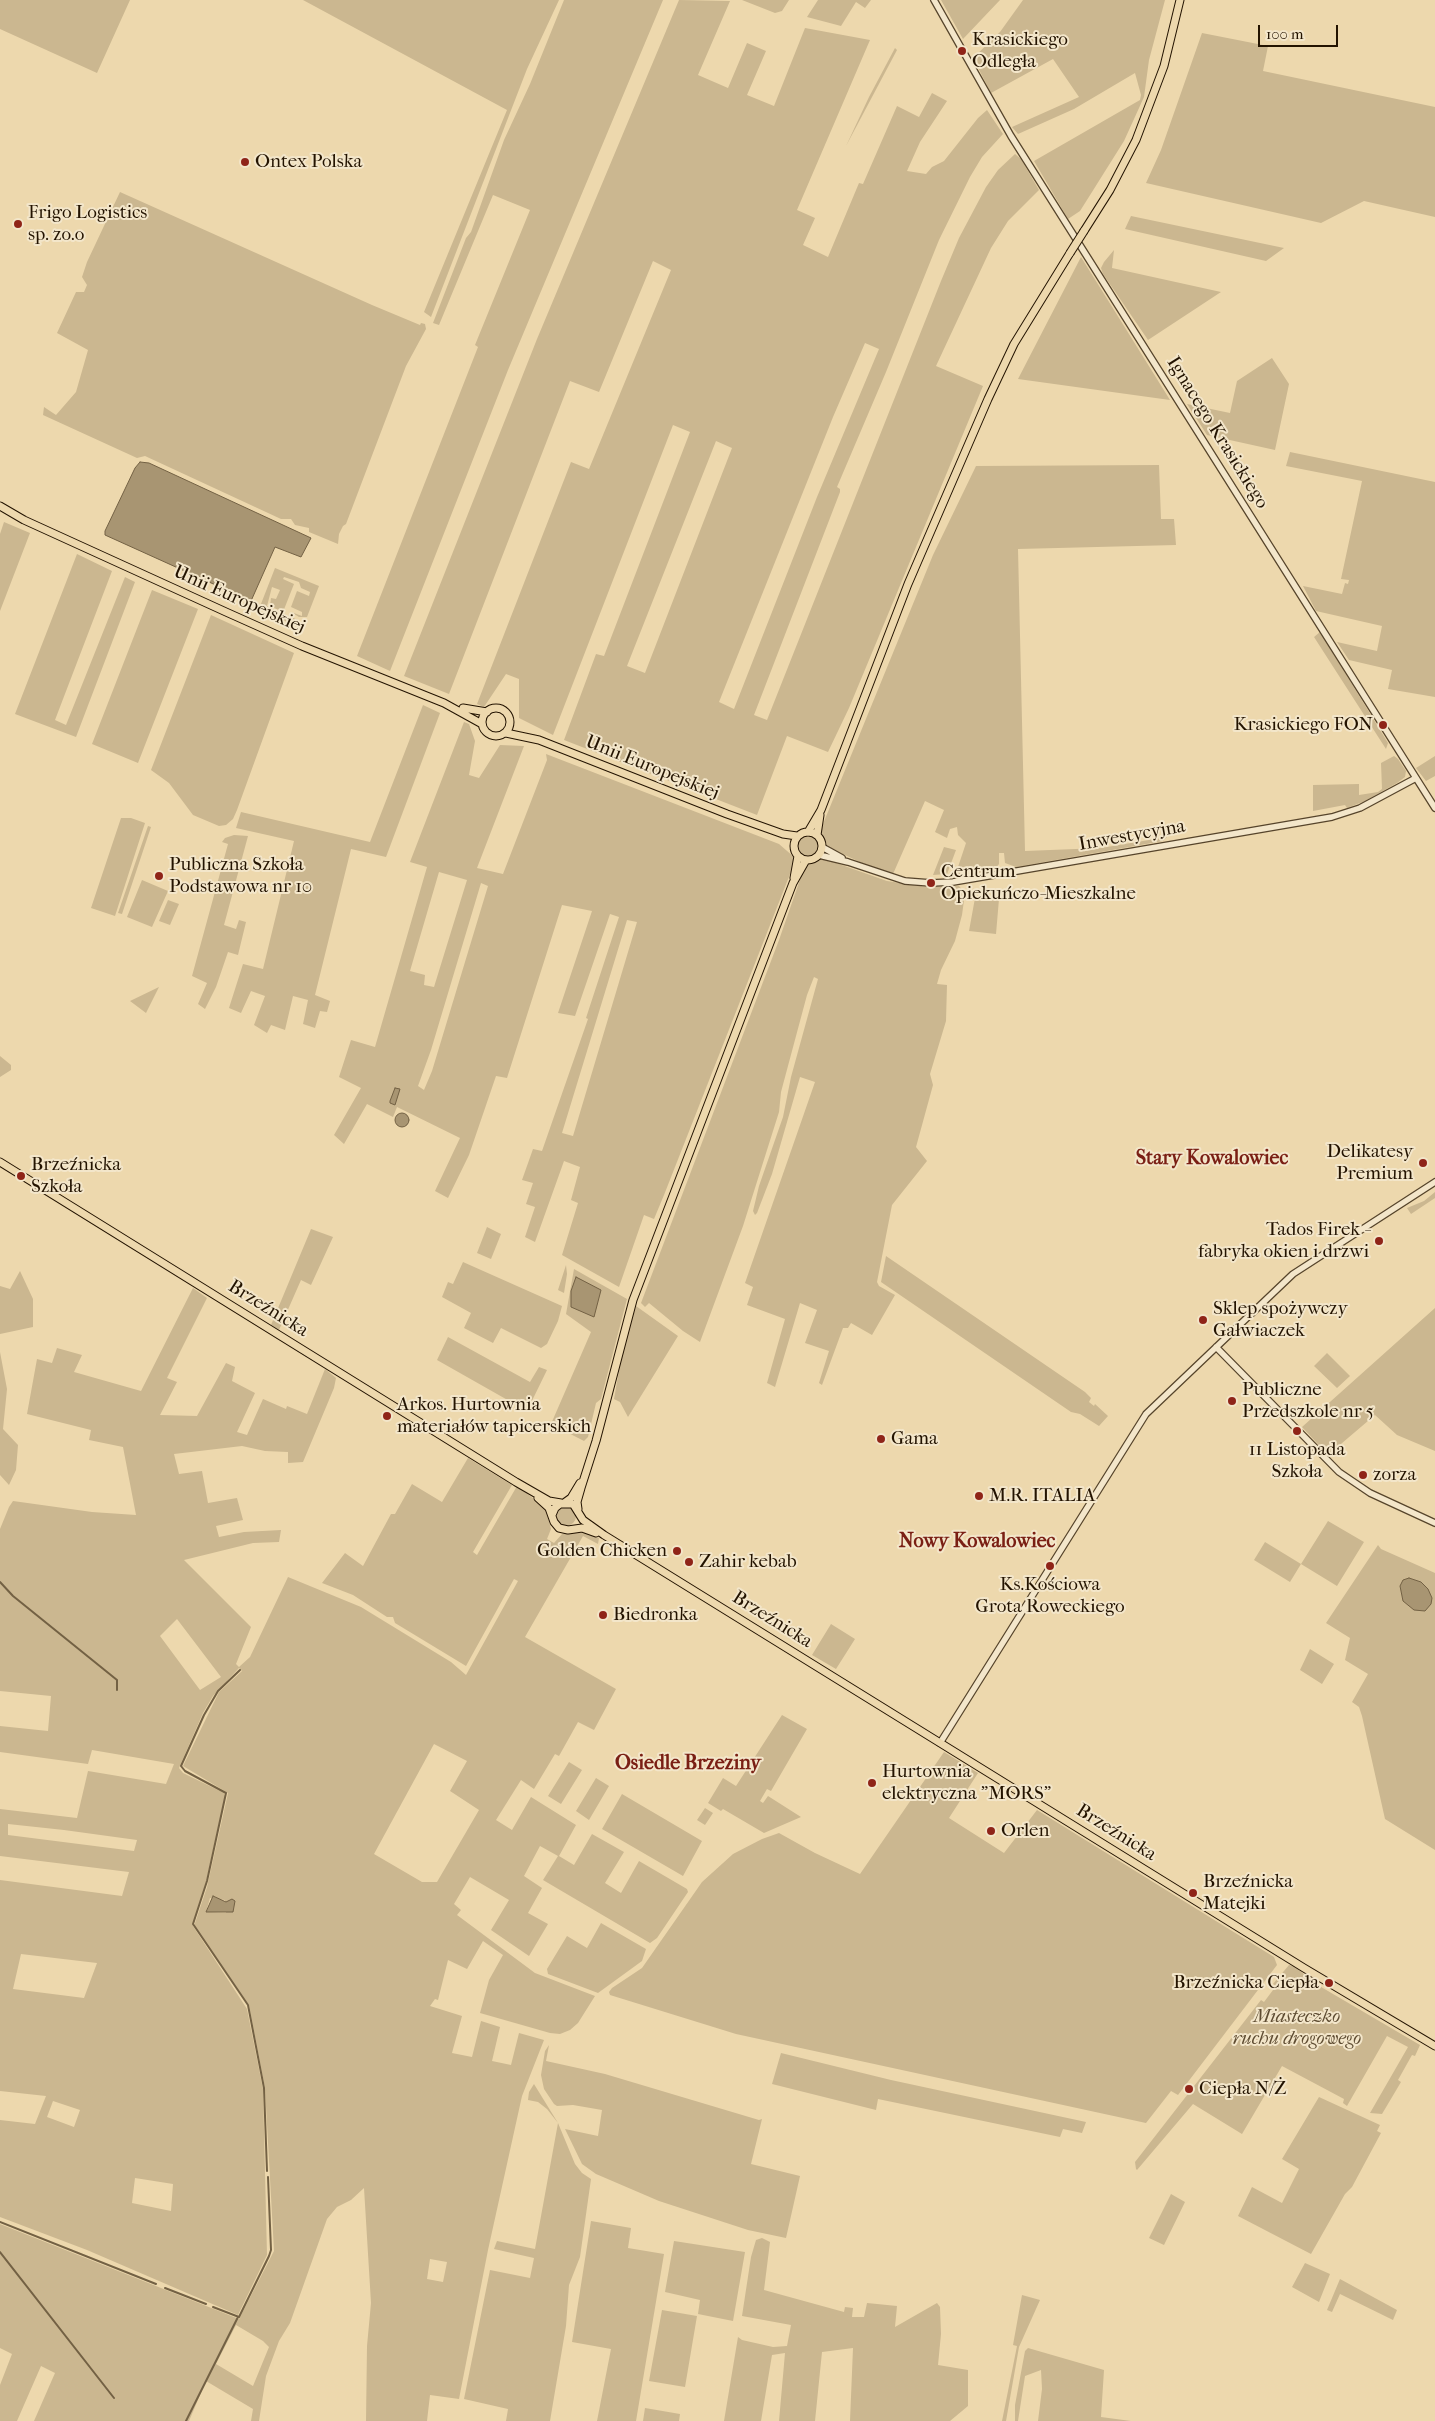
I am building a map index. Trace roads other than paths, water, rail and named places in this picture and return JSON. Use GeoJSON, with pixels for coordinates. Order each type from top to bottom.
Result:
{"type":"FeatureCollection","features":[{"type":"Feature","properties":{"kind":"main road"},"geometry":{"type":"LineString","coordinates":[[808,832],[821,810],[897,611],[988,399],[1014,344],[1110,190],[1136,140],[1164,66],[1180,0]]}},
{"type":"Feature","properties":{"kind":"main road","name":"Unii Europejskiej"},"geometry":{"type":"LineString","coordinates":[[0,506],[24,520],[302,646],[444,703],[476,712],[487,712]]}},
{"type":"Feature","properties":{"kind":"main road","name":"Unii Europejskiej"},"geometry":{"type":"LineString","coordinates":[[0,512],[24,520]]}},
{"type":"Feature","properties":{"kind":"main road","name":"Unii Europejskiej"},"geometry":{"type":"LineString","coordinates":[[444,703],[482,724]]}},
{"type":"Feature","properties":{"kind":"main road"},"geometry":{"type":"LineString","coordinates":[[496,708],[504,711],[509,717],[510,723],[506,733],[500,736],[492,736],[485,731],[482,724],[487,712],[496,708]]}},
{"type":"Feature","properties":{"kind":"main road","name":"Unii Europejskiej"},"geometry":{"type":"LineString","coordinates":[[510,723],[539,740],[754,824],[797,836]]}},
{"type":"Feature","properties":{"kind":"main road","name":"Unii Europejskiej"},"geometry":{"type":"LineString","coordinates":[[506,733],[539,740]]}},
{"type":"Feature","properties":{"kind":"main road"},"geometry":{"type":"LineString","coordinates":[[798,856],[806,860],[812,860],[819,855],[822,847],[817,835],[821,810]]}},
{"type":"Feature","properties":{"kind":"main road","name":"Unii Europejskiej"},"geometry":{"type":"LineString","coordinates":[[754,824],[794,845]]}},
{"type":"Feature","properties":{"kind":"main road"},"geometry":{"type":"LineString","coordinates":[[793,883],[798,856],[794,845],[797,836],[808,832],[817,835]]}},
{"type":"Feature","properties":{"kind":"main road"},"geometry":{"type":"LineString","coordinates":[[587,1469],[571,1498],[555,1508],[552,1515],[554,1522],[559,1528],[572,1529],[578,1524],[578,1502],[587,1469],[633,1300],[793,883],[806,860]]}},
{"type":"Feature","properties":{"kind":"main road","name":"Brzeźnicka"},"geometry":{"type":"LineString","coordinates":[[0,1162],[519,1483],[549,1501],[562,1503]]}},
{"type":"Feature","properties":{"kind":"main road","name":"Brzeźnicka"},"geometry":{"type":"LineString","coordinates":[[519,1483],[549,1508],[552,1515]]}},
{"type":"Feature","properties":{"kind":"main road"},"geometry":{"type":"LineString","coordinates":[[562,1503],[573,1504],[579,1512]]}},
{"type":"Feature","properties":{"kind":"main road","name":"Brzeźnicka"},"geometry":{"type":"LineString","coordinates":[[579,1512],[583,1520],[604,1535],[1435,2046]]}},
{"type":"Feature","properties":{"kind":"main road","name":"Brzeźnicka"},"geometry":{"type":"LineString","coordinates":[[572,1529],[582,1528],[604,1535]]}},
{"type":"Feature","properties":{"kind":"street","name":"Ignacego Krasickiego"},"geometry":{"type":"LineString","coordinates":[[934,0],[1011,136],[1435,808]]}},
{"type":"Feature","properties":{"kind":"street","name":"Inwestycyjna"},"geometry":{"type":"LineString","coordinates":[[819,855],[848,862],[905,881],[931,884],[953,882],[1332,817],[1360,808],[1416,778]]}},
{"type":"Feature","properties":{"kind":"street","name":"Inwestycyjna"},"geometry":{"type":"LineString","coordinates":[[822,847],[848,862]]}},
{"type":"Feature","properties":{"kind":"street"},"geometry":{"type":"LineString","coordinates":[[940,1743],[1141,1421],[1216,1347],[1303,1266],[1435,1182]]}},
{"type":"Feature","properties":{"kind":"street"},"geometry":{"type":"LineString","coordinates":[[1216,1347],[1331,1466],[1370,1493],[1435,1523]]}},
{"type":"Feature","properties":{"kind":"waterway"},"geometry":{"type":"LineString","coordinates":[[0,1582],[13,1596],[117,1680],[117,1690]]}},
{"type":"Feature","properties":{"kind":"waterway"},"geometry":{"type":"LineString","coordinates":[[240,1670],[218,1691],[204,1715],[181,1766],[185,1771],[226,1793],[207,1881],[193,1924],[248,2005],[264,2088],[267,2171]]}},
{"type":"Feature","properties":{"kind":"waterway"},"geometry":{"type":"LineString","coordinates":[[213,2307],[239,2317],[269,2256],[271,2250],[268,2177]]}},
{"type":"Feature","properties":{"kind":"waterway"},"geometry":{"type":"LineString","coordinates":[[0,2222],[156,2284]]}},
{"type":"Feature","properties":{"kind":"waterway"},"geometry":{"type":"LineString","coordinates":[[0,2252],[114,2398]]}},
{"type":"Feature","properties":{"kind":"waterway"},"geometry":{"type":"LineString","coordinates":[[165,2288],[206,2304]]}},
{"type":"Feature","properties":{"kind":"waterway"},"geometry":{"type":"LineString","coordinates":[[186,2421],[238,2317]]}},
{"type":"Feature","properties":{"kind":"place","name":"Krasickiego Odległa"},"geometry":{"type":"Point","coordinates":[962,51]}},
{"type":"Feature","properties":{"kind":"place","name":"Ontex Polska"},"geometry":{"type":"Point","coordinates":[245,162]}},
{"type":"Feature","properties":{"kind":"place","name":"Frigo Logistics sp. zo.o"},"geometry":{"type":"Point","coordinates":[18,224]}},
{"type":"Feature","properties":{"kind":"place","name":"Krasickiego FON"},"geometry":{"type":"Point","coordinates":[1383,725]}},
{"type":"Feature","properties":{"kind":"place","name":"Publiczna Szkoła Podstawowa nr 10"},"geometry":{"type":"Point","coordinates":[159,876]}},
{"type":"Feature","properties":{"kind":"place","name":"Centrum Opiekuńczo-Mieszkalne"},"geometry":{"type":"Point","coordinates":[931,883]}},
{"type":"Feature","properties":{"kind":"place","name":"Delikatesy Premium"},"geometry":{"type":"Point","coordinates":[1423,1163]}},
{"type":"Feature","properties":{"kind":"place","name":"Brzeźnicka Szkoła"},"geometry":{"type":"Point","coordinates":[21,1176]}},
{"type":"Feature","properties":{"kind":"place","name":"Tados Firek - fabryka okien i drzwi"},"geometry":{"type":"Point","coordinates":[1379,1241]}},
{"type":"Feature","properties":{"kind":"place","name":"Sklep spożywczy Gałwiaczek"},"geometry":{"type":"Point","coordinates":[1203,1320]}},
{"type":"Feature","properties":{"kind":"place","name":"Publiczne Przedszkole nr 5"},"geometry":{"type":"Point","coordinates":[1232,1401]}},
{"type":"Feature","properties":{"kind":"place","name":"Arkos. Hurtownia materiałów tapicerskich"},"geometry":{"type":"Point","coordinates":[387,1416]}},
{"type":"Feature","properties":{"kind":"place","name":"11 Listopada Szkoła"},"geometry":{"type":"Point","coordinates":[1297,1431]}},
{"type":"Feature","properties":{"kind":"place","name":"Gama"},"geometry":{"type":"Point","coordinates":[881,1439]}},
{"type":"Feature","properties":{"kind":"place","name":"zorza"},"geometry":{"type":"Point","coordinates":[1363,1475]}},
{"type":"Feature","properties":{"kind":"place","name":"M.R. ITALIA"},"geometry":{"type":"Point","coordinates":[979,1496]}},
{"type":"Feature","properties":{"kind":"place","name":"Golden Chicken"},"geometry":{"type":"Point","coordinates":[677,1551]}},
{"type":"Feature","properties":{"kind":"place","name":"Zahir kebab"},"geometry":{"type":"Point","coordinates":[689,1562]}},
{"type":"Feature","properties":{"kind":"place","name":"Ks.Kościowa Grota Roweckiego"},"geometry":{"type":"Point","coordinates":[1050,1566]}},
{"type":"Feature","properties":{"kind":"place","name":"Biedronka"},"geometry":{"type":"Point","coordinates":[603,1615]}},
{"type":"Feature","properties":{"kind":"place","name":"Hurtownia elektryczna \"MORS\""},"geometry":{"type":"Point","coordinates":[872,1783]}},
{"type":"Feature","properties":{"kind":"place","name":"Orlen"},"geometry":{"type":"Point","coordinates":[991,1831]}},
{"type":"Feature","properties":{"kind":"place","name":"Brzeźnicka Matejki"},"geometry":{"type":"Point","coordinates":[1193,1893]}},
{"type":"Feature","properties":{"kind":"place","name":"Brzeźnicka Ciepła"},"geometry":{"type":"Point","coordinates":[1329,1983]}},
{"type":"Feature","properties":{"kind":"place","name":"Ciepła N/Ż"},"geometry":{"type":"Point","coordinates":[1189,2089]}},
{"type":"Feature","properties":{"kind":"district","name":"Stary Kowalowiec"},"geometry":{"type":"Point","coordinates":[1212,1159]}},
{"type":"Feature","properties":{"kind":"district","name":"Nowy Kowalowiec"},"geometry":{"type":"Point","coordinates":[977,1542]}},
{"type":"Feature","properties":{"kind":"district","name":"Osiedle Brzeziny"},"geometry":{"type":"Point","coordinates":[688,1764]}},
{"type":"Feature","properties":{"kind":"park label","name":"Miasteczko ruchu drogowego"},"geometry":{"type":"Point","coordinates":[1297,2028]}}]}
